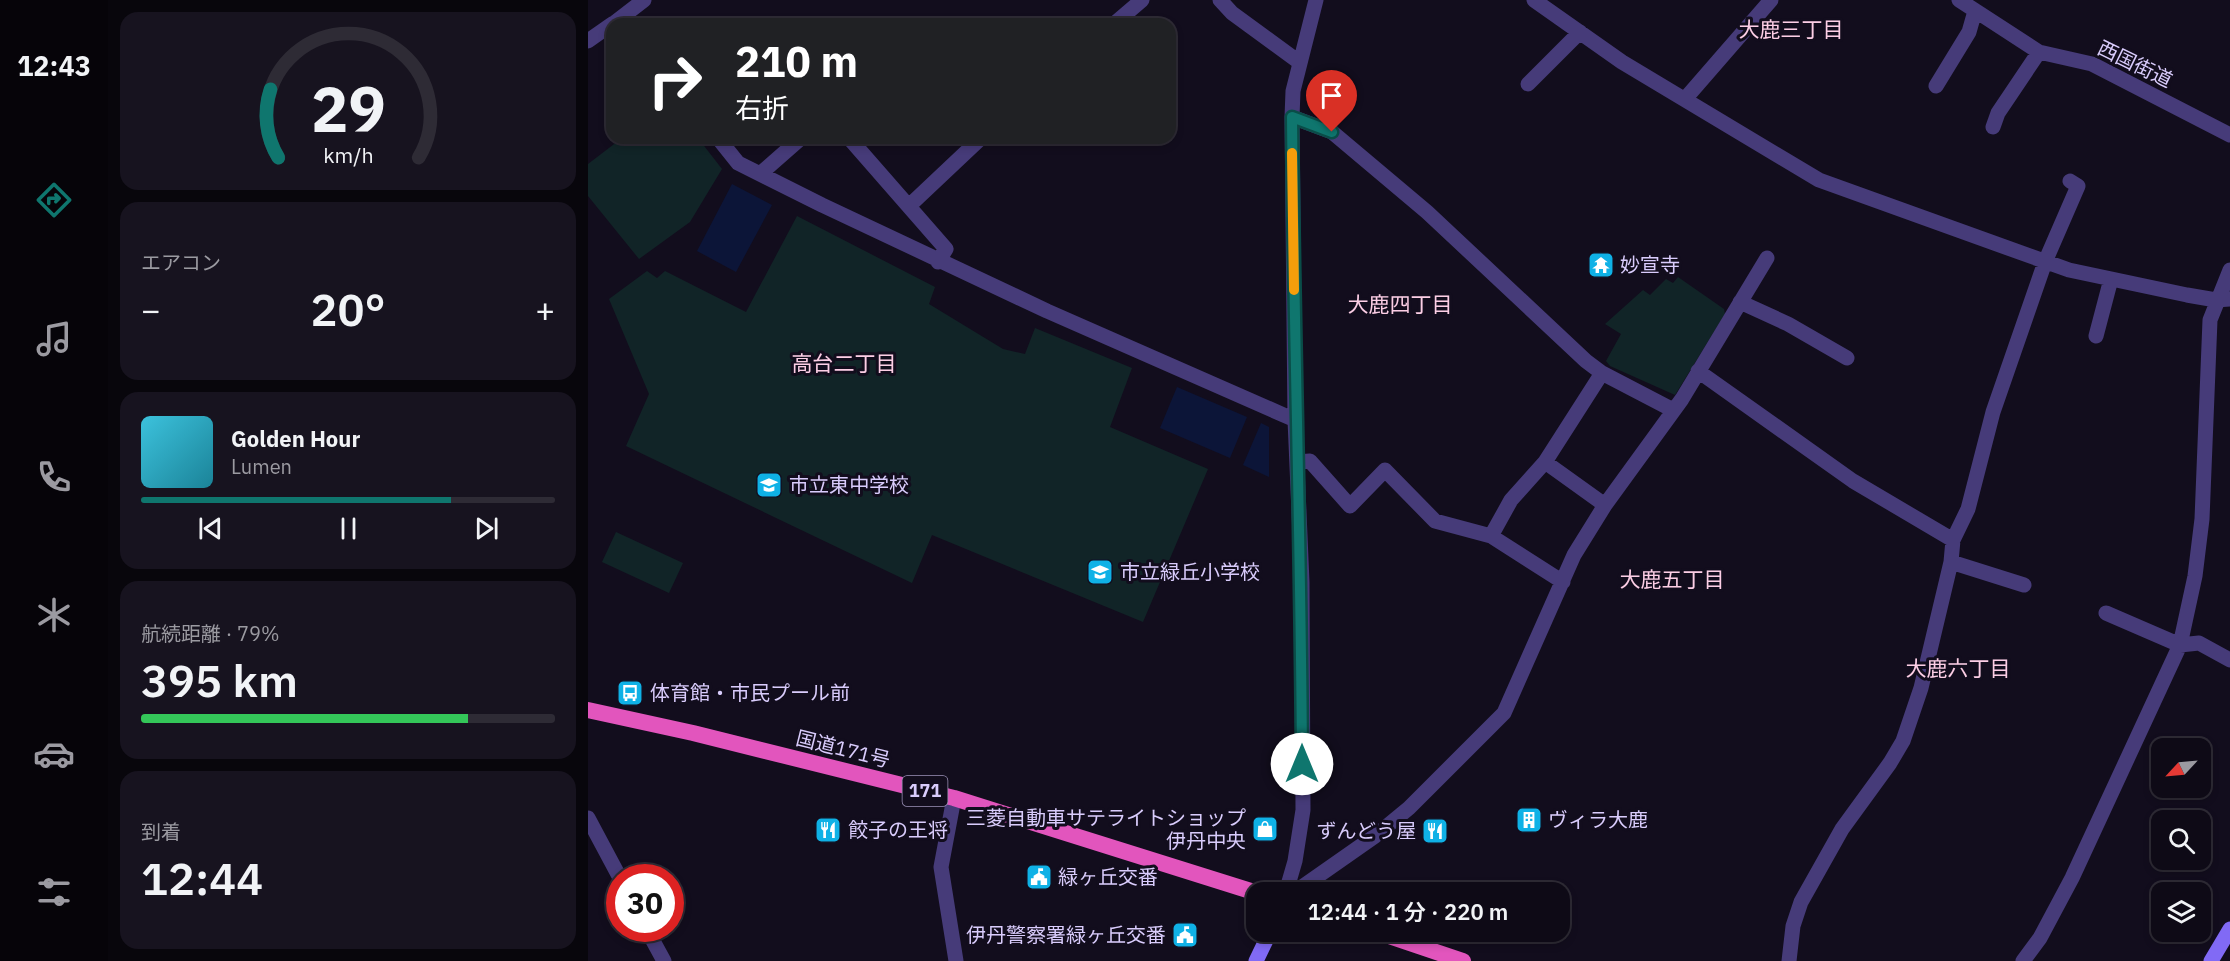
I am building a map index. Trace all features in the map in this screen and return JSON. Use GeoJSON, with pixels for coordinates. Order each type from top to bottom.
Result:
{"type":"FeatureCollection","features":[{"type":"Feature","properties":{"kind":"highway","name":"国道171号"},"geometry":{"type":"LineString","coordinates":[[588,710],[693,732],[954,798],[1246,890]]}},
{"type":"Feature","properties":{"kind":"highway"},"geometry":{"type":"LineString","coordinates":[[1407,942],[1463,961]]}},
{"type":"Feature","properties":{"kind":"main road"},"geometry":{"type":"LineString","coordinates":[[2211,961],[2230,929]]}},
{"type":"Feature","properties":{"kind":"main road"},"geometry":{"type":"LineString","coordinates":[[1257,961],[1266,942]]}},
{"type":"Feature","properties":{"kind":"street"},"geometry":{"type":"LineString","coordinates":[[624,18],[644,0]]}},
{"type":"Feature","properties":{"kind":"street"},"geometry":{"type":"LineString","coordinates":[[1121,18],[1142,0]]}},
{"type":"Feature","properties":{"kind":"street"},"geometry":{"type":"LineString","coordinates":[[1220,0],[1232,13],[1299,62]]}},
{"type":"Feature","properties":{"kind":"street"},"geometry":{"type":"LineString","coordinates":[[1289,882],[1295,861],[1303,810],[1302,582],[1295,420],[1292,117],[1293,91],[1316,0]]}},
{"type":"Feature","properties":{"kind":"street"},"geometry":{"type":"LineString","coordinates":[[1534,0],[1622,62],[1819,180],[2045,262],[2111,279],[2223,299]]}},
{"type":"Feature","properties":{"kind":"street"},"geometry":{"type":"LineString","coordinates":[[1684,99],[1771,0]]}},
{"type":"Feature","properties":{"kind":"street","name":"西国街道"},"geometry":{"type":"LineString","coordinates":[[1959,0],[2039,52],[2092,64],[2230,135]]}},
{"type":"Feature","properties":{"kind":"street"},"geometry":{"type":"LineString","coordinates":[[1936,86],[1968,32],[1975,11]]}},
{"type":"Feature","properties":{"kind":"street"},"geometry":{"type":"LineString","coordinates":[[588,41],[606,30]]}},
{"type":"Feature","properties":{"kind":"street"},"geometry":{"type":"LineString","coordinates":[[1528,84],[1580,32]]}},
{"type":"Feature","properties":{"kind":"street"},"geometry":{"type":"LineString","coordinates":[[1993,127],[1998,113],[2039,52]]}},
{"type":"Feature","properties":{"kind":"street"},"geometry":{"type":"LineString","coordinates":[[1292,117],[1332,132],[1492,270],[1602,373],[1673,410]]}},
{"type":"Feature","properties":{"kind":"street"},"geometry":{"type":"LineString","coordinates":[[723,144],[738,163],[938,261],[1295,420]]}},
{"type":"Feature","properties":{"kind":"street"},"geometry":{"type":"LineString","coordinates":[[760,174],[794,144]]}},
{"type":"Feature","properties":{"kind":"street"},"geometry":{"type":"LineString","coordinates":[[854,144],[946,249],[938,261]]}},
{"type":"Feature","properties":{"kind":"street"},"geometry":{"type":"LineString","coordinates":[[910,205],[975,144]]}},
{"type":"Feature","properties":{"kind":"street"},"geometry":{"type":"LineString","coordinates":[[1789,961],[1793,926],[1801,902],[1842,830],[1903,741],[1921,688],[1951,562],[1953,540],[1968,509],[1993,412],[2045,262],[2079,186]]}},
{"type":"Feature","properties":{"kind":"street"},"geometry":{"type":"LineString","coordinates":[[1309,882],[1375,836],[1409,808],[1489,731],[1504,713],[1574,555],[1605,505],[1673,410],[1767,258]]}},
{"type":"Feature","properties":{"kind":"street"},"geometry":{"type":"LineString","coordinates":[[2023,961],[2040,938],[2072,878],[2180,645],[2195,576],[2202,519],[2210,320],[2223,299],[2230,270]]}},
{"type":"Feature","properties":{"kind":"street"},"geometry":{"type":"LineString","coordinates":[[2096,336],[2111,279]]}},
{"type":"Feature","properties":{"kind":"street"},"geometry":{"type":"LineString","coordinates":[[1740,302],[1788,324],[1847,358]]}},
{"type":"Feature","properties":{"kind":"street"},"geometry":{"type":"LineString","coordinates":[[1698,371],[1853,481],[1953,540]]}},
{"type":"Feature","properties":{"kind":"street"},"geometry":{"type":"LineString","coordinates":[[1491,536],[1511,500],[1545,462],[1602,373]]}},
{"type":"Feature","properties":{"kind":"street"},"geometry":{"type":"LineString","coordinates":[[1297,462],[1310,461],[1350,506],[1385,471],[1435,521],[1491,536],[1563,582]]}},
{"type":"Feature","properties":{"kind":"street"},"geometry":{"type":"LineString","coordinates":[[1545,462],[1605,505]]}},
{"type":"Feature","properties":{"kind":"street"},"geometry":{"type":"LineString","coordinates":[[1951,562],[2024,585]]}},
{"type":"Feature","properties":{"kind":"street"},"geometry":{"type":"LineString","coordinates":[[2106,613],[2180,645],[2199,643],[2230,660]]}},
{"type":"Feature","properties":{"kind":"street"},"geometry":{"type":"LineString","coordinates":[[954,798],[940,867],[956,961]]}},
{"type":"Feature","properties":{"kind":"street"},"geometry":{"type":"LineString","coordinates":[[588,818],[613,864]]}},
{"type":"Feature","properties":{"kind":"street"},"geometry":{"type":"LineString","coordinates":[[654,942],[664,961]]}},
{"type":"Feature","properties":{"kind":"green space"},"geometry":{"type":"Polygon","coordinates":[[[614,144],[703,144],[722,169],[690,222],[639,259],[588,196],[588,164],[614,144]]]}},
{"type":"Feature","properties":{"kind":"green space"},"geometry":{"type":"Polygon","coordinates":[[[797,216],[935,287],[929,304],[1003,349],[1025,354],[1035,328],[1132,368],[1110,427],[1208,469],[1143,622],[932,535],[912,583],[626,446],[649,394],[609,299],[647,271],[657,278],[665,271],[746,312],[797,216]]]}},
{"type":"Feature","properties":{"kind":"green space"},"geometry":{"type":"Polygon","coordinates":[[[1678,277],[1724,309],[1725,314],[1675,395],[1610,366],[1606,361],[1621,334],[1605,324],[1643,290],[1650,295],[1666,279],[1673,283],[1678,277]]]}},
{"type":"Feature","properties":{"kind":"green space"},"geometry":{"type":"Polygon","coordinates":[[[616,532],[683,563],[669,593],[602,562],[616,532]]]}},
{"type":"Feature","properties":{"kind":"water"},"geometry":{"type":"Polygon","coordinates":[[[732,184],[772,205],[736,272],[697,251],[732,184]]]}},
{"type":"Feature","properties":{"kind":"water"},"geometry":{"type":"Polygon","coordinates":[[[1177,387],[1247,417],[1230,458],[1160,428],[1177,387]]]}},
{"type":"Feature","properties":{"kind":"water"},"geometry":{"type":"Polygon","coordinates":[[[1261,423],[1269,427],[1269,477],[1243,465],[1261,423]]]}},
{"type":"Feature","properties":{"kind":"slow traffic"},"geometry":{"type":"LineString","coordinates":[[1292,153],[1294,290]]}},
{"type":"Feature","properties":{"kind":"place","name":"妙宣寺"},"geometry":{"type":"Point","coordinates":[1601,265]}},
{"type":"Feature","properties":{"kind":"place","name":"市立東中学校"},"geometry":{"type":"Point","coordinates":[769,485]}},
{"type":"Feature","properties":{"kind":"place","name":"市立緑丘小学校"},"geometry":{"type":"Point","coordinates":[1100,572]}},
{"type":"Feature","properties":{"kind":"place","name":"体育館・市民プール前"},"geometry":{"type":"Point","coordinates":[630,693]}},
{"type":"Feature","properties":{"kind":"place","name":"ヴィラ大鹿"},"geometry":{"type":"Point","coordinates":[1529,820]}},
{"type":"Feature","properties":{"kind":"place","name":"三菱自動車サテライトショップ 伊丹中央"},"geometry":{"type":"Point","coordinates":[1265,829]}},
{"type":"Feature","properties":{"kind":"place","name":"餃子の王将"},"geometry":{"type":"Point","coordinates":[828,830]}},
{"type":"Feature","properties":{"kind":"place","name":"ずんどう屋"},"geometry":{"type":"Point","coordinates":[1435,831]}},
{"type":"Feature","properties":{"kind":"place","name":"緑ヶ丘交番"},"geometry":{"type":"Point","coordinates":[1039,877]}},
{"type":"Feature","properties":{"kind":"place","name":"伊丹警察署緑ヶ丘交番"},"geometry":{"type":"Point","coordinates":[1185,935]}},
{"type":"Feature","properties":{"kind":"district","name":"大鹿三丁目"},"geometry":{"type":"Point","coordinates":[1791,30]}},
{"type":"Feature","properties":{"kind":"district","name":"大鹿四丁目"},"geometry":{"type":"Point","coordinates":[1400,305]}},
{"type":"Feature","properties":{"kind":"district","name":"高台二丁目"},"geometry":{"type":"Point","coordinates":[844,364]}},
{"type":"Feature","properties":{"kind":"district","name":"大鹿五丁目"},"geometry":{"type":"Point","coordinates":[1672,580]}},
{"type":"Feature","properties":{"kind":"district","name":"大鹿六丁目"},"geometry":{"type":"Point","coordinates":[1958,669]}},
{"type":"Feature","properties":{"kind":"route"},"geometry":{"type":"LineString","coordinates":[[1302,764],[1302,582],[1295,420],[1292,117],[1332,132]]}}]}
